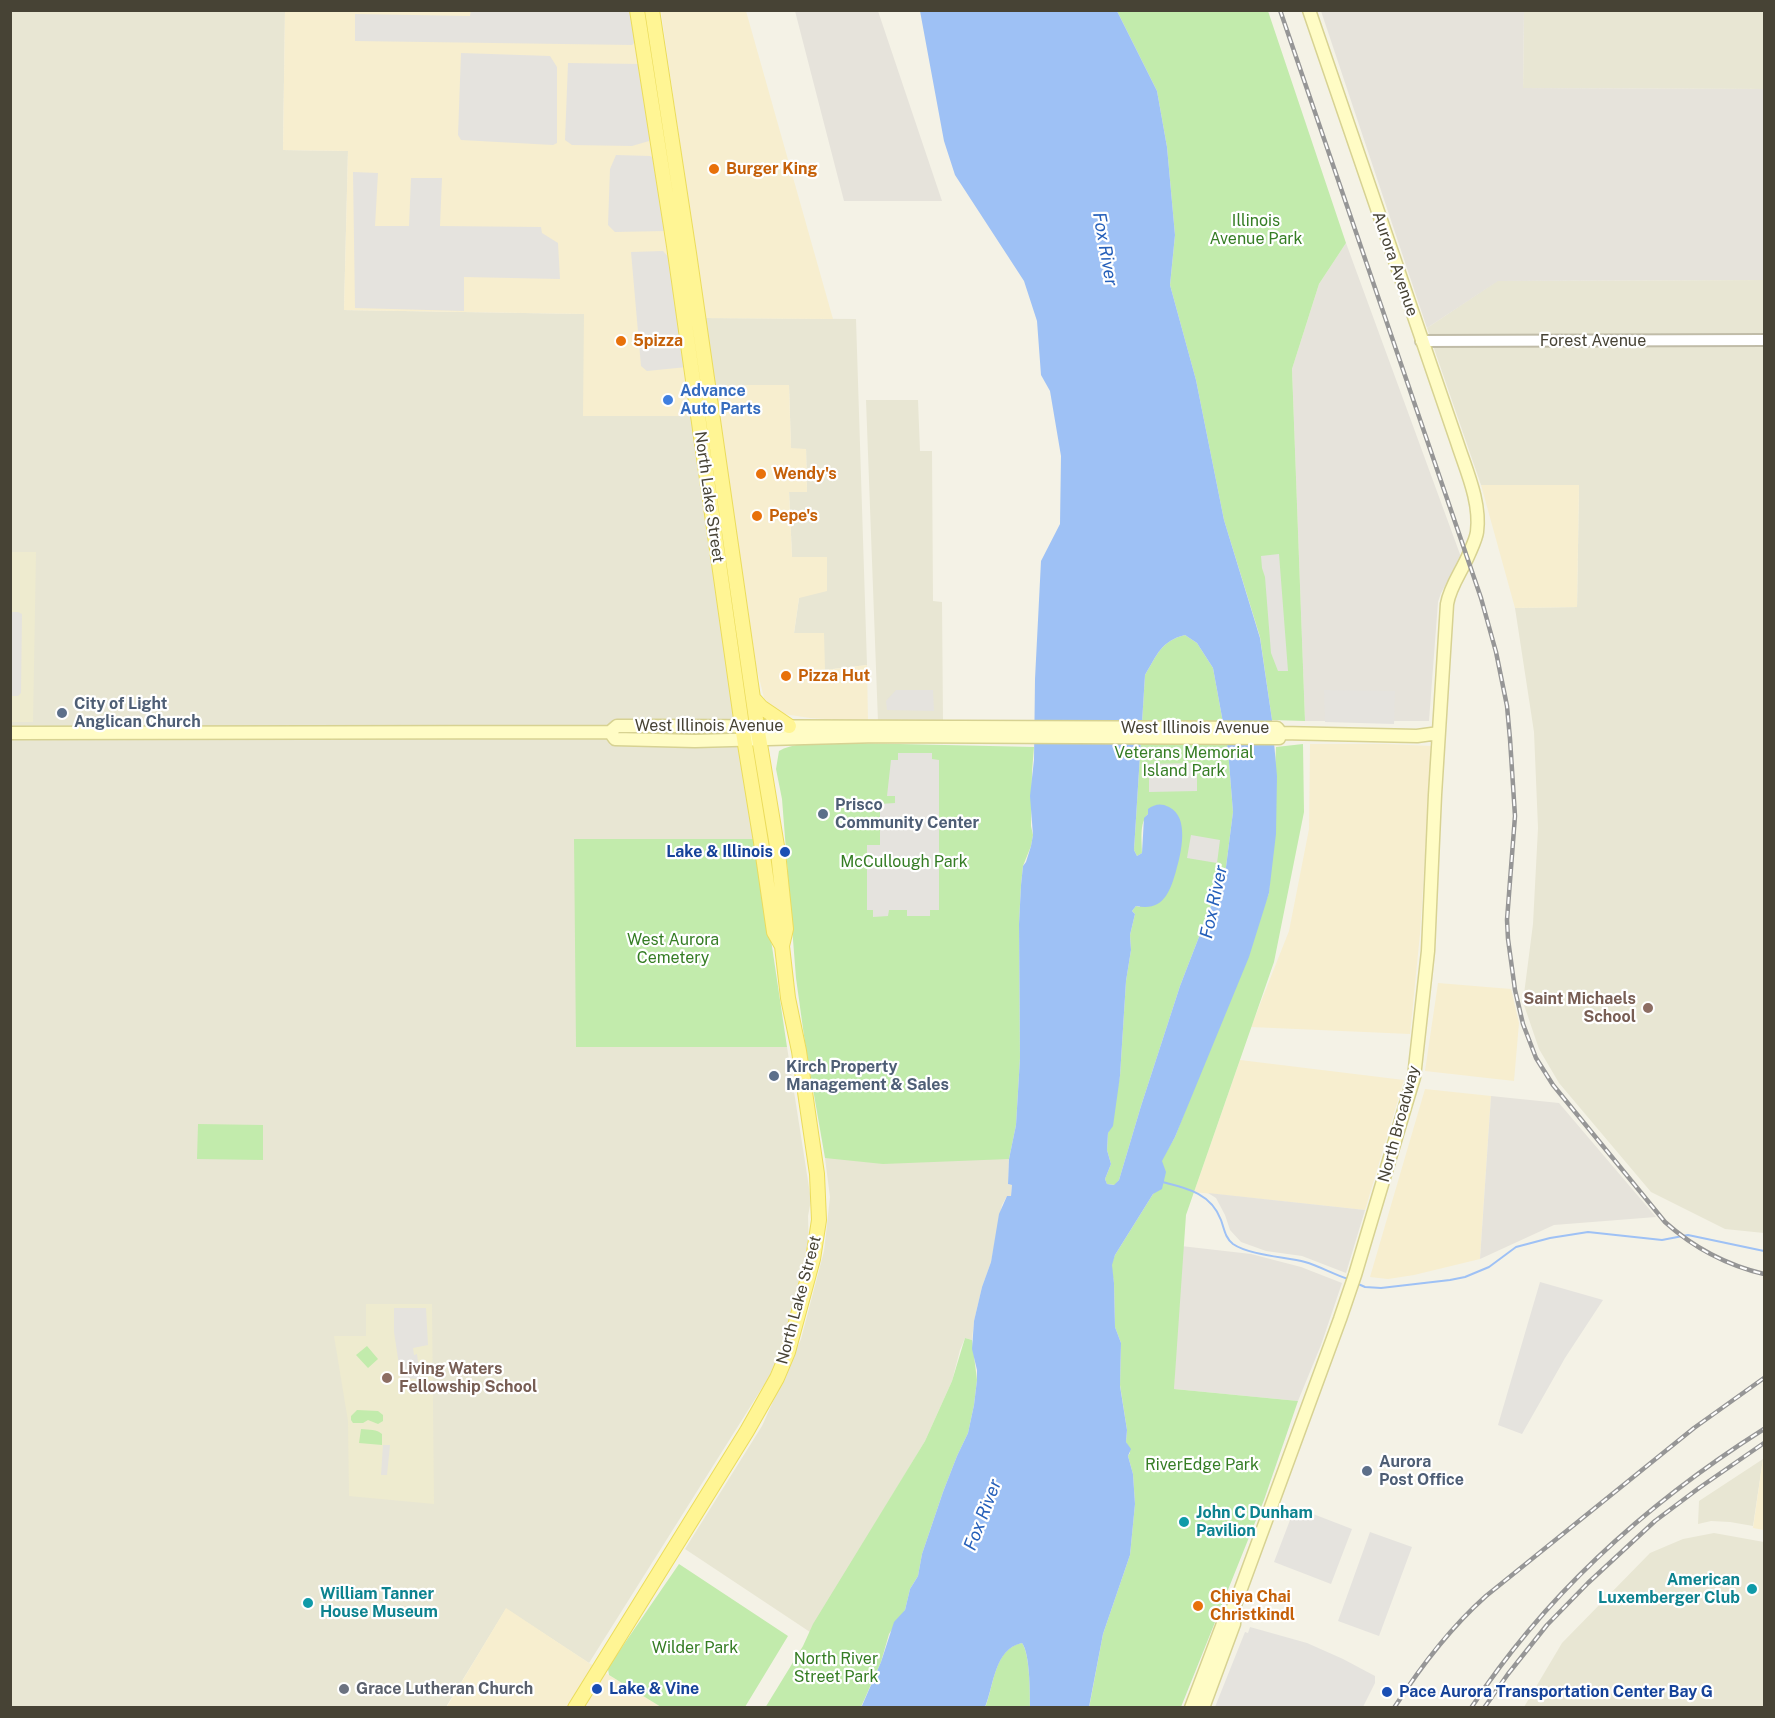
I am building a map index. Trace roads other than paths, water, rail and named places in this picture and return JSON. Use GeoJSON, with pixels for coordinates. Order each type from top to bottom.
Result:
{"type":"FeatureCollection","features":[{"type":"Feature","properties":{"kind":"main road","name":"North Lake Street"},"geometry":{"type":"LineString","coordinates":[[637,10],[673,243],[743,733],[774,932],[782,946]]}},
{"type":"Feature","properties":{"kind":"main road","name":"North Lake Street"},"geometry":{"type":"LineString","coordinates":[[575,1707],[764,1403],[777,1378],[788,1352],[813,1259],[819,1220],[816,1174],[782,946],[786,929],[783,892],[652,10]]}},
{"type":"Feature","properties":{"kind":"main road","name":"Aurora Avenue"},"geometry":{"type":"LineString","coordinates":[[1309,10],[1461,453],[1476,503],[1478,519]]}},
{"type":"Feature","properties":{"kind":"main road","name":"North Broadway"},"geometry":{"type":"LineString","coordinates":[[1191,1707],[1224,1621],[1235,1605],[1350,1290],[1414,1077],[1428,951],[1448,596],[1477,535],[1478,519]]}},
{"type":"Feature","properties":{"kind":"main road"},"geometry":{"type":"LineString","coordinates":[[753,698],[761,707],[789,726]]}},
{"type":"Feature","properties":{"kind":"main road","name":"West Illinois Avenue"},"geometry":{"type":"LineString","coordinates":[[758,733],[789,726],[1026,733]]}},
{"type":"Feature","properties":{"kind":"main road","name":"West Illinois Avenue"},"geometry":{"type":"LineString","coordinates":[[10,733],[609,732],[615,739],[670,741],[743,733],[877,736],[1222,733],[1278,728],[1281,733],[1418,736],[1439,733]]}},
{"type":"Feature","properties":{"kind":"main road","name":"North Broadway"},"geometry":{"type":"LineString","coordinates":[[1203,1707],[1234,1624],[1235,1605]]}},
{"type":"Feature","properties":{"kind":"street","name":"Forest Avenue"},"geometry":{"type":"LineString","coordinates":[[1421,341],[1764,340]]}},
{"type":"Feature","properties":{"kind":"water","name":"Fox River"},"geometry":{"type":"Polygon","coordinates":[[[920,11],[1117,11],[1157,91],[1167,147],[1175,235],[1170,285],[1196,380],[1224,520],[1260,638],[1272,720],[1277,776],[1276,834],[1269,893],[1249,957],[1175,1137],[1162,1161],[1166,1172],[1162,1189],[1153,1194],[1115,1255],[1112,1265],[1115,1327],[1121,1343],[1120,1386],[1127,1430],[1126,1442],[1131,1449],[1128,1456],[1133,1474],[1135,1504],[1130,1555],[1103,1634],[1089,1707],[1030,1707],[1028,1664],[1022,1643],[1013,1647],[1000,1660],[985,1707],[861,1708],[881,1662],[894,1622],[905,1610],[910,1589],[918,1576],[922,1554],[943,1492],[968,1433],[977,1380],[972,1349],[974,1321],[991,1262],[999,1214],[1007,1196],[1011,1196],[1012,1185],[1008,1184],[1009,1159],[1016,1125],[1020,1058],[1021,885],[1023,866],[1033,835],[1030,796],[1034,760],[1035,679],[1041,561],[1060,524],[1061,456],[1050,391],[1041,375],[1037,321],[1024,281],[955,175],[944,141],[920,11]],[[1185,635],[1170,641],[1160,650],[1145,675],[1134,850],[1137,856],[1142,853],[1144,818],[1148,814],[1148,809],[1156,805],[1169,807],[1176,812],[1182,827],[1182,846],[1174,879],[1164,899],[1153,906],[1136,906],[1132,911],[1135,914],[1130,935],[1131,950],[1126,981],[1120,1076],[1113,1126],[1108,1133],[1107,1150],[1111,1164],[1105,1179],[1107,1184],[1114,1185],[1119,1180],[1180,986],[1226,867],[1233,812],[1228,750],[1213,668],[1197,643],[1185,635]]]}},
{"type":"Feature","properties":{"kind":"waterway"},"geometry":{"type":"LineString","coordinates":[[1162,1182],[1197,1193],[1204,1198],[1217,1211],[1228,1239],[1240,1248],[1305,1262],[1348,1279]]}},
{"type":"Feature","properties":{"kind":"waterway"},"geometry":{"type":"LineString","coordinates":[[1356,1283],[1365,1287],[1381,1288],[1465,1277],[1489,1267],[1516,1247],[1550,1238],[1588,1232],[1662,1240],[1688,1235],[1764,1251]]}},
{"type":"Feature","properties":{"kind":"railway"},"geometry":{"type":"LineString","coordinates":[[1280,10],[1481,598],[1496,652],[1507,706],[1515,816],[1507,920],[1508,939],[1515,990],[1523,1024],[1536,1058],[1553,1085],[1665,1222],[1687,1240],[1711,1254],[1737,1266],[1764,1274]]}},
{"type":"Feature","properties":{"kind":"railway"},"geometry":{"type":"LineString","coordinates":[[1394,1708],[1436,1649],[1486,1596],[1694,1428],[1764,1378]]}},
{"type":"Feature","properties":{"kind":"railway"},"geometry":{"type":"LineString","coordinates":[[1471,1708],[1500,1666],[1532,1626],[1603,1553],[1681,1487],[1764,1429]]}},
{"type":"Feature","properties":{"kind":"railway"},"geometry":{"type":"LineString","coordinates":[[1484,1708],[1547,1625],[1588,1583],[1655,1521],[1764,1443]]}},
{"type":"Feature","properties":{"kind":"place","name":"Burger King"},"geometry":{"type":"Point","coordinates":[714,169]}},
{"type":"Feature","properties":{"kind":"place","name":"5pizza"},"geometry":{"type":"Point","coordinates":[621,341]}},
{"type":"Feature","properties":{"kind":"place","name":"Advance Auto Parts"},"geometry":{"type":"Point","coordinates":[668,400]}},
{"type":"Feature","properties":{"kind":"place","name":"Wendy's"},"geometry":{"type":"Point","coordinates":[761,474]}},
{"type":"Feature","properties":{"kind":"place","name":"Pepe's"},"geometry":{"type":"Point","coordinates":[757,516]}},
{"type":"Feature","properties":{"kind":"place","name":"Pizza Hut"},"geometry":{"type":"Point","coordinates":[786,676]}},
{"type":"Feature","properties":{"kind":"place","name":"City of Light Anglican Church"},"geometry":{"type":"Point","coordinates":[62,713]}},
{"type":"Feature","properties":{"kind":"place","name":"Prisco Community Center"},"geometry":{"type":"Point","coordinates":[823,814]}},
{"type":"Feature","properties":{"kind":"place","name":"Lake & Illinois"},"geometry":{"type":"Point","coordinates":[785,852]}},
{"type":"Feature","properties":{"kind":"place","name":"Saint Michaels School"},"geometry":{"type":"Point","coordinates":[1648,1008]}},
{"type":"Feature","properties":{"kind":"place","name":"Kirch Property Management & Sales"},"geometry":{"type":"Point","coordinates":[774,1076]}},
{"type":"Feature","properties":{"kind":"place","name":"Living Waters Fellowship School"},"geometry":{"type":"Point","coordinates":[387,1378]}},
{"type":"Feature","properties":{"kind":"place","name":"Aurora Post Office"},"geometry":{"type":"Point","coordinates":[1367,1471]}},
{"type":"Feature","properties":{"kind":"place","name":"John C Dunham Pavilion"},"geometry":{"type":"Point","coordinates":[1184,1522]}},
{"type":"Feature","properties":{"kind":"place","name":"American Luxemberger Club"},"geometry":{"type":"Point","coordinates":[1752,1589]}},
{"type":"Feature","properties":{"kind":"place","name":"William Tanner House Museum"},"geometry":{"type":"Point","coordinates":[308,1603]}},
{"type":"Feature","properties":{"kind":"place","name":"Chiya Chai Christkindl"},"geometry":{"type":"Point","coordinates":[1198,1606]}},
{"type":"Feature","properties":{"kind":"place","name":"Grace Lutheran Church"},"geometry":{"type":"Point","coordinates":[344,1689]}},
{"type":"Feature","properties":{"kind":"place","name":"Lake & Vine"},"geometry":{"type":"Point","coordinates":[597,1689]}},
{"type":"Feature","properties":{"kind":"place","name":"Pace Aurora Transportation Center Bay G"},"geometry":{"type":"Point","coordinates":[1387,1692]}},
{"type":"Feature","properties":{"kind":"park label","name":"Illinois Avenue Park"},"geometry":{"type":"Point","coordinates":[1256,230]}},
{"type":"Feature","properties":{"kind":"park label","name":"Veterans Memorial Island Park"},"geometry":{"type":"Point","coordinates":[1184,762]}},
{"type":"Feature","properties":{"kind":"park label","name":"McCullough Park"},"geometry":{"type":"Point","coordinates":[904,862]}},
{"type":"Feature","properties":{"kind":"park label","name":"West Aurora Cemetery"},"geometry":{"type":"Point","coordinates":[673,949]}},
{"type":"Feature","properties":{"kind":"park label","name":"RiverEdge Park"},"geometry":{"type":"Point","coordinates":[1202,1465]}},
{"type":"Feature","properties":{"kind":"park label","name":"Wilder Park"},"geometry":{"type":"Point","coordinates":[695,1648]}},
{"type":"Feature","properties":{"kind":"park label","name":"North River Street Park"},"geometry":{"type":"Point","coordinates":[836,1668]}}]}
